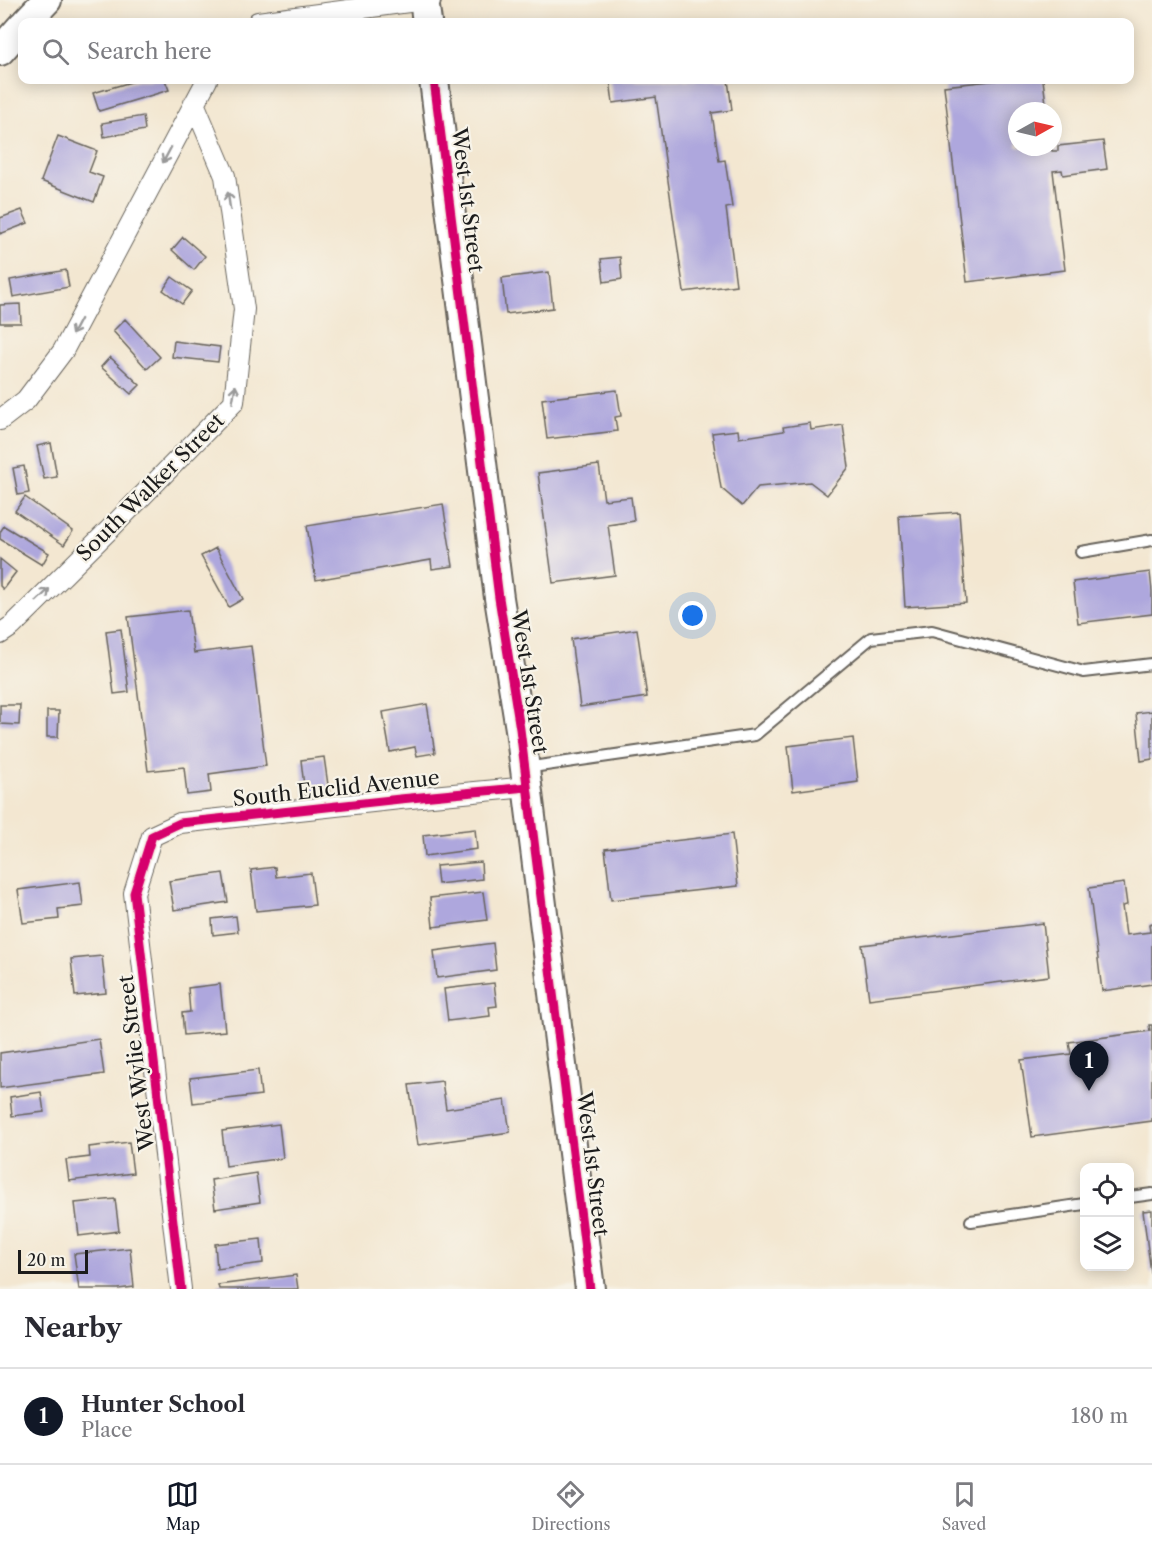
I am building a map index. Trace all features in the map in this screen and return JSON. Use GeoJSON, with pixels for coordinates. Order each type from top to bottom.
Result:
{"type":"FeatureCollection","features":[{"type":"Feature","properties":{"kind":"street"},"geometry":{"type":"LineString","coordinates":[[30,18],[46,0]]}},
{"type":"Feature","properties":{"kind":"street"},"geometry":{"type":"LineString","coordinates":[[288,18],[425,0],[427,18]]}},
{"type":"Feature","properties":{"kind":"street"},"geometry":{"type":"LineString","coordinates":[[0,51],[18,31]]}},
{"type":"Feature","properties":{"kind":"street"},"geometry":{"type":"LineString","coordinates":[[0,420],[26,400],[63,351],[205,84]]}},
{"type":"Feature","properties":{"kind":"street","name":"West 1st Street"},"geometry":{"type":"LineString","coordinates":[[435,84],[499,598],[520,729],[590,1289]]}},
{"type":"Feature","properties":{"kind":"street","name":"South Walker Street"},"geometry":{"type":"LineString","coordinates":[[0,634],[12,626],[110,529],[234,402],[244,309],[225,176],[194,103]]}},
{"type":"Feature","properties":{"kind":"street","name":"South Euclid Avenue"},"geometry":{"type":"LineString","coordinates":[[152,836],[180,823],[400,799],[526,778]]}},
{"type":"Feature","properties":{"kind":"street","name":"West Wylie Street"},"geometry":{"type":"LineString","coordinates":[[152,836],[134,893],[181,1289]]}},
{"type":"Feature","properties":{"kind":"lane"},"geometry":{"type":"LineString","coordinates":[[1081,552],[1152,540]]}},
{"type":"Feature","properties":{"kind":"lane"},"geometry":{"type":"LineString","coordinates":[[526,778],[755,735],[871,638],[932,631],[1084,672],[1152,664]]}},
{"type":"Feature","properties":{"kind":"lane"},"geometry":{"type":"LineString","coordinates":[[1134,1196],[1152,1194]]}},
{"type":"Feature","properties":{"kind":"lane"},"geometry":{"type":"LineString","coordinates":[[972,1221],[1080,1205]]}},
{"type":"Feature","properties":{"kind":"building"},"geometry":{"type":"Polygon","coordinates":[[[124,84],[167,84],[169,90],[99,111],[93,93],[124,84]]]}},
{"type":"Feature","properties":{"kind":"building"},"geometry":{"type":"Polygon","coordinates":[[[611,84],[729,84],[732,110],[712,113],[719,161],[725,160],[732,207],[726,208],[736,285],[684,292],[656,97],[613,103],[611,84]]]}},
{"type":"Feature","properties":{"kind":"building"},"geometry":{"type":"Polygon","coordinates":[[[1044,84],[1046,102],[1008,102],[1008,156],[1062,156],[1062,146],[1103,141],[1107,169],[1063,175],[1062,170],[1053,171],[1065,270],[967,282],[944,86],[1044,84]]]}},
{"type":"Feature","properties":{"kind":"building"},"geometry":{"type":"Polygon","coordinates":[[[143,116],[145,130],[104,137],[102,123],[143,116]]]}},
{"type":"Feature","properties":{"kind":"building"},"geometry":{"type":"Polygon","coordinates":[[[58,136],[97,151],[89,172],[103,177],[94,202],[41,181],[58,136]]]}},
{"type":"Feature","properties":{"kind":"building"},"geometry":{"type":"Polygon","coordinates":[[[22,210],[28,223],[0,234],[0,218],[22,210]]]}},
{"type":"Feature","properties":{"kind":"building"},"geometry":{"type":"Polygon","coordinates":[[[183,237],[205,256],[194,270],[172,250],[183,237]]]}},
{"type":"Feature","properties":{"kind":"building"},"geometry":{"type":"Polygon","coordinates":[[[620,257],[622,279],[604,282],[601,259],[620,257]]]}},
{"type":"Feature","properties":{"kind":"building"},"geometry":{"type":"Polygon","coordinates":[[[66,270],[69,287],[13,297],[10,280],[66,270]]]}},
{"type":"Feature","properties":{"kind":"building"},"geometry":{"type":"Polygon","coordinates":[[[549,272],[553,308],[506,314],[502,278],[549,272]]]}},
{"type":"Feature","properties":{"kind":"building"},"geometry":{"type":"Polygon","coordinates":[[[172,277],[192,291],[182,304],[163,290],[172,277]]]}},
{"type":"Feature","properties":{"kind":"building"},"geometry":{"type":"Polygon","coordinates":[[[20,304],[21,323],[0,323],[0,305],[20,304]]]}},
{"type":"Feature","properties":{"kind":"building"},"geometry":{"type":"Polygon","coordinates":[[[125,319],[160,357],[147,369],[113,331],[125,319]]]}},
{"type":"Feature","properties":{"kind":"building"},"geometry":{"type":"Polygon","coordinates":[[[174,341],[220,347],[218,362],[172,357],[174,341]]]}},
{"type":"Feature","properties":{"kind":"building"},"geometry":{"type":"Polygon","coordinates":[[[110,357],[140,385],[131,394],[101,367],[110,357]]]}},
{"type":"Feature","properties":{"kind":"building"},"geometry":{"type":"Polygon","coordinates":[[[617,390],[621,416],[615,417],[617,431],[547,439],[542,399],[617,390]]]}},
{"type":"Feature","properties":{"kind":"building"},"geometry":{"type":"Polygon","coordinates":[[[810,423],[811,430],[843,425],[849,467],[827,495],[810,482],[758,487],[742,506],[721,488],[712,433],[738,430],[739,438],[784,431],[783,427],[810,423]]]}},
{"type":"Feature","properties":{"kind":"building"},"geometry":{"type":"Polygon","coordinates":[[[51,443],[57,477],[44,479],[37,446],[51,443]]]}},
{"type":"Feature","properties":{"kind":"building"},"geometry":{"type":"Polygon","coordinates":[[[599,465],[604,500],[631,497],[634,521],[608,525],[615,575],[553,583],[538,473],[599,465]]]}},
{"type":"Feature","properties":{"kind":"building"},"geometry":{"type":"Polygon","coordinates":[[[24,466],[29,493],[18,495],[13,468],[24,466]]]}},
{"type":"Feature","properties":{"kind":"building"},"geometry":{"type":"Polygon","coordinates":[[[25,497],[73,531],[64,545],[15,511],[25,497]]]}},
{"type":"Feature","properties":{"kind":"building"},"geometry":{"type":"Polygon","coordinates":[[[443,504],[453,566],[432,569],[431,560],[316,580],[307,526],[443,504]]]}},
{"type":"Feature","properties":{"kind":"building"},"geometry":{"type":"Polygon","coordinates":[[[959,512],[966,603],[905,607],[899,516],[959,512]]]}},
{"type":"Feature","properties":{"kind":"building"},"geometry":{"type":"Polygon","coordinates":[[[4,526],[49,553],[42,565],[0,539],[0,532],[4,526]]]}},
{"type":"Feature","properties":{"kind":"building"},"geometry":{"type":"Polygon","coordinates":[[[216,548],[243,599],[229,607],[201,556],[216,548]]]}},
{"type":"Feature","properties":{"kind":"building"},"geometry":{"type":"Polygon","coordinates":[[[0,559],[16,572],[3,589],[0,586],[0,559]]]}},
{"type":"Feature","properties":{"kind":"building"},"geometry":{"type":"Polygon","coordinates":[[[1150,572],[1152,614],[1078,623],[1073,582],[1150,572]]]}},
{"type":"Feature","properties":{"kind":"building"},"geometry":{"type":"Polygon","coordinates":[[[188,610],[194,653],[251,646],[266,766],[209,774],[211,792],[187,795],[184,767],[148,771],[128,617],[188,610]]]}},
{"type":"Feature","properties":{"kind":"building"},"geometry":{"type":"Polygon","coordinates":[[[121,629],[129,692],[114,694],[106,631],[121,629]]]}},
{"type":"Feature","properties":{"kind":"building"},"geometry":{"type":"Polygon","coordinates":[[[637,629],[647,697],[580,707],[571,639],[637,629]]]}},
{"type":"Feature","properties":{"kind":"building"},"geometry":{"type":"Polygon","coordinates":[[[427,704],[435,753],[417,756],[415,747],[390,752],[383,712],[427,704]]]}},
{"type":"Feature","properties":{"kind":"building"},"geometry":{"type":"Polygon","coordinates":[[[0,705],[20,705],[19,725],[0,724],[0,705]]]}},
{"type":"Feature","properties":{"kind":"building"},"geometry":{"type":"Polygon","coordinates":[[[47,711],[59,711],[58,737],[47,737],[47,711]]]}},
{"type":"Feature","properties":{"kind":"building"},"geometry":{"type":"Polygon","coordinates":[[[1152,711],[1152,759],[1141,761],[1136,713],[1152,711]]]}},
{"type":"Feature","properties":{"kind":"building"},"geometry":{"type":"Polygon","coordinates":[[[853,738],[858,782],[793,791],[788,746],[853,738]]]}},
{"type":"Feature","properties":{"kind":"building"},"geometry":{"type":"Polygon","coordinates":[[[324,757],[329,792],[305,795],[301,760],[324,757]]]}},
{"type":"Feature","properties":{"kind":"building"},"geometry":{"type":"Polygon","coordinates":[[[475,829],[477,849],[425,856],[423,835],[475,829]]]}},
{"type":"Feature","properties":{"kind":"building"},"geometry":{"type":"Polygon","coordinates":[[[732,834],[738,886],[611,900],[605,849],[732,834]]]}},
{"type":"Feature","properties":{"kind":"building"},"geometry":{"type":"Polygon","coordinates":[[[481,862],[482,879],[438,884],[436,866],[481,862]]]}},
{"type":"Feature","properties":{"kind":"building"},"geometry":{"type":"Polygon","coordinates":[[[275,867],[276,877],[311,873],[315,905],[256,911],[251,870],[275,867]]]}},
{"type":"Feature","properties":{"kind":"building"},"geometry":{"type":"Polygon","coordinates":[[[223,873],[228,902],[174,910],[169,881],[223,873]]]}},
{"type":"Feature","properties":{"kind":"building"},"geometry":{"type":"Polygon","coordinates":[[[80,882],[83,906],[58,909],[59,919],[23,923],[18,890],[80,882]]]}},
{"type":"Feature","properties":{"kind":"building"},"geometry":{"type":"Polygon","coordinates":[[[1124,883],[1127,905],[1122,906],[1126,935],[1150,932],[1149,924],[1152,923],[1152,984],[1102,991],[1089,888],[1124,883]]]}},
{"type":"Feature","properties":{"kind":"building"},"geometry":{"type":"Polygon","coordinates":[[[483,892],[487,920],[433,927],[430,898],[483,892]]]}},
{"type":"Feature","properties":{"kind":"building"},"geometry":{"type":"Polygon","coordinates":[[[236,916],[238,932],[213,935],[212,919],[236,916]]]}},
{"type":"Feature","properties":{"kind":"building"},"geometry":{"type":"Polygon","coordinates":[[[1043,923],[1049,976],[869,999],[862,945],[1043,923]]]}},
{"type":"Feature","properties":{"kind":"building"},"geometry":{"type":"Polygon","coordinates":[[[493,943],[496,970],[437,978],[434,951],[493,943]]]}},
{"type":"Feature","properties":{"kind":"building"},"geometry":{"type":"Polygon","coordinates":[[[102,956],[106,993],[75,996],[71,959],[102,956]]]}},
{"type":"Feature","properties":{"kind":"building"},"geometry":{"type":"Polygon","coordinates":[[[494,983],[497,1006],[489,1007],[490,1016],[448,1021],[444,989],[494,983]]]}},
{"type":"Feature","properties":{"kind":"building"},"geometry":{"type":"Polygon","coordinates":[[[220,984],[225,1031],[184,1035],[182,1013],[190,1012],[188,988],[220,984]]]}},
{"type":"Feature","properties":{"kind":"building"},"geometry":{"type":"Polygon","coordinates":[[[1149,1025],[1152,1025],[1152,1121],[1032,1137],[1021,1060],[1071,1054],[1069,1042],[1150,1031],[1149,1025]]]}},
{"type":"Feature","properties":{"kind":"building"},"geometry":{"type":"Polygon","coordinates":[[[99,1039],[104,1074],[0,1088],[0,1053],[99,1039]]]}},
{"type":"Feature","properties":{"kind":"building"},"geometry":{"type":"Polygon","coordinates":[[[258,1070],[261,1095],[193,1103],[190,1078],[258,1070]]]}},
{"type":"Feature","properties":{"kind":"building"},"geometry":{"type":"Polygon","coordinates":[[[442,1081],[446,1109],[505,1100],[510,1132],[418,1145],[409,1085],[442,1081]]]}},
{"type":"Feature","properties":{"kind":"building"},"geometry":{"type":"Polygon","coordinates":[[[41,1092],[44,1112],[12,1116],[10,1097],[41,1092]]]}},
{"type":"Feature","properties":{"kind":"building"},"geometry":{"type":"Polygon","coordinates":[[[279,1124],[283,1158],[226,1166],[222,1131],[279,1124]]]}},
{"type":"Feature","properties":{"kind":"building"},"geometry":{"type":"Polygon","coordinates":[[[129,1142],[133,1173],[69,1181],[66,1160],[90,1157],[89,1147],[129,1142]]]}},
{"type":"Feature","properties":{"kind":"building"},"geometry":{"type":"Polygon","coordinates":[[[256,1173],[260,1202],[215,1209],[211,1180],[256,1173]]]}},
{"type":"Feature","properties":{"kind":"building"},"geometry":{"type":"Polygon","coordinates":[[[115,1199],[119,1231],[79,1236],[75,1203],[115,1199]]]}},
{"type":"Feature","properties":{"kind":"building"},"geometry":{"type":"Polygon","coordinates":[[[1152,1210],[1152,1273],[1151,1273],[1143,1211],[1152,1210]]]}},
{"type":"Feature","properties":{"kind":"building"},"geometry":{"type":"Polygon","coordinates":[[[261,1239],[263,1263],[217,1269],[215,1244],[261,1239]]]}},
{"type":"Feature","properties":{"kind":"building"},"geometry":{"type":"Polygon","coordinates":[[[130,1248],[134,1287],[79,1289],[74,1254],[130,1248]]]}},
{"type":"Feature","properties":{"kind":"building"},"geometry":{"type":"Polygon","coordinates":[[[296,1275],[298,1289],[219,1289],[218,1285],[296,1275]]]}},
{"type":"Feature","properties":{"kind":"cycle path"},"geometry":{"type":"LineString","coordinates":[[435,84],[499,598],[520,729],[590,1289]]}},
{"type":"Feature","properties":{"kind":"cycle path"},"geometry":{"type":"LineString","coordinates":[[181,1289],[134,893],[152,836],[180,823],[527,787]]}},
{"type":"Feature","properties":{"kind":"place","name":"Hunter School"},"geometry":{"type":"Point","coordinates":[1089,1091]}}]}
